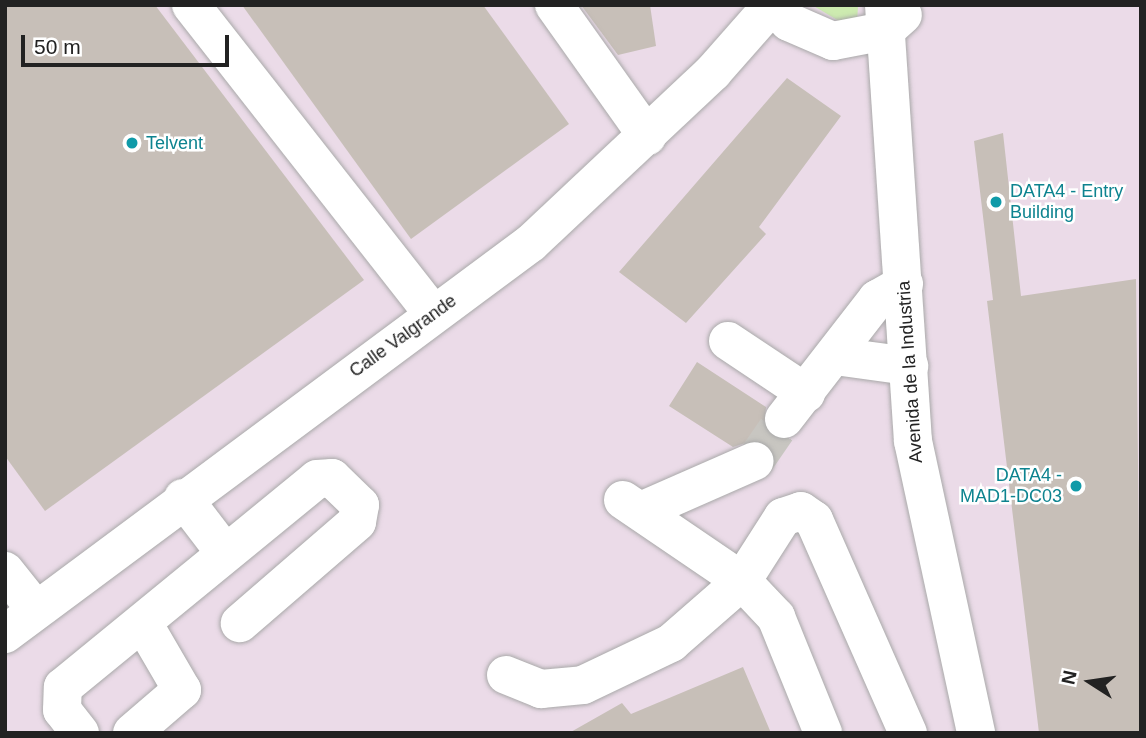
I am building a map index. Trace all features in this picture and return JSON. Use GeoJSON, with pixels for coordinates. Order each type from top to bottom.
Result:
{"type":"FeatureCollection","features":[{"type":"Feature","properties":{"kind":"street"},"geometry":{"type":"LineString","coordinates":[[191,5],[433,314]]}},
{"type":"Feature","properties":{"kind":"street"},"geometry":{"type":"LineString","coordinates":[[554,5],[647,136]]}},
{"type":"Feature","properties":{"kind":"street"},"geometry":{"type":"LineString","coordinates":[[772,5],[810,35],[833,41],[893,14]]}},
{"type":"Feature","properties":{"kind":"street","name":"Calle Valgrande"},"geometry":{"type":"LineString","coordinates":[[5,634],[183,498],[531,243],[647,136],[772,5]]}},
{"type":"Feature","properties":{"kind":"street","name":"Avenida de la Industria"},"geometry":{"type":"LineString","coordinates":[[893,14],[904,284],[916,466],[976,733]]}},
{"type":"Feature","properties":{"kind":"street"},"geometry":{"type":"LineString","coordinates":[[728,341],[795,406],[877,299],[904,284]]}},
{"type":"Feature","properties":{"kind":"street"},"geometry":{"type":"LineString","coordinates":[[835,356],[909,366]]}},
{"type":"Feature","properties":{"kind":"street"},"geometry":{"type":"LineString","coordinates":[[755,461],[632,505],[742,582],[776,617],[823,733]]}},
{"type":"Feature","properties":{"kind":"street"},"geometry":{"type":"LineString","coordinates":[[80,733],[62,710],[63,687],[225,553],[324,476],[360,505],[357,522],[240,623]]}},
{"type":"Feature","properties":{"kind":"street"},"geometry":{"type":"LineString","coordinates":[[183,498],[225,553]]}},
{"type":"Feature","properties":{"kind":"street"},"geometry":{"type":"LineString","coordinates":[[506,675],[541,688],[583,685],[671,643],[742,582],[783,517],[802,511],[814,520],[908,733]]}},
{"type":"Feature","properties":{"kind":"street"},"geometry":{"type":"LineString","coordinates":[[5,571],[36,610]]}},
{"type":"Feature","properties":{"kind":"street"},"geometry":{"type":"LineString","coordinates":[[132,733],[182,690],[143,623]]}},
{"type":"Feature","properties":{"kind":"shaded area"},"geometry":{"type":"Polygon","coordinates":[[[5,5],[1141,5],[1141,733],[5,733],[5,5]]]}},
{"type":"Feature","properties":{"kind":"green space"},"geometry":{"type":"Polygon","coordinates":[[[812,5],[858,5],[857,24],[839,21],[812,5]]]}},
{"type":"Feature","properties":{"kind":"building","name":"Telvent"},"geometry":{"type":"Polygon","coordinates":[[[5,5],[155,5],[364,280],[45,511],[5,456],[5,5]]]}},
{"type":"Feature","properties":{"kind":"building"},"geometry":{"type":"Polygon","coordinates":[[[242,5],[483,5],[569,124],[411,239],[242,5]]]}},
{"type":"Feature","properties":{"kind":"building"},"geometry":{"type":"Polygon","coordinates":[[[581,5],[650,5],[656,46],[618,55],[581,5]]]}},
{"type":"Feature","properties":{"kind":"building"},"geometry":{"type":"Polygon","coordinates":[[[787,78],[841,116],[759,227],[766,234],[686,323],[619,272],[787,78]]]}},
{"type":"Feature","properties":{"kind":"building","name":"DATA4 - MAD1-DC03"},"geometry":{"type":"Polygon","coordinates":[[[1003,133],[1021,296],[1136,279],[1141,733],[1039,733],[987,301],[993,300],[974,141],[1003,133]]]}},
{"type":"Feature","properties":{"kind":"building"},"geometry":{"type":"Polygon","coordinates":[[[697,362],[766,407],[764,428],[783,441],[775,452],[758,439],[733,447],[669,406],[697,362]]]}},
{"type":"Feature","properties":{"kind":"building"},"geometry":{"type":"Polygon","coordinates":[[[743,667],[771,733],[569,733],[622,703],[631,714],[743,667]]]}},
{"type":"Feature","properties":{"kind":"tunnel"},"geometry":{"type":"LineString","coordinates":[[755,461],[784,419]]}},
{"type":"Feature","properties":{"kind":"place","name":"Telvent"},"geometry":{"type":"Point","coordinates":[132,143]}},
{"type":"Feature","properties":{"kind":"place","name":"DATA4 - Entry Building"},"geometry":{"type":"Point","coordinates":[996,202]}},
{"type":"Feature","properties":{"kind":"place","name":"DATA4 - MAD1-DC03"},"geometry":{"type":"Point","coordinates":[1076,486]}}]}
